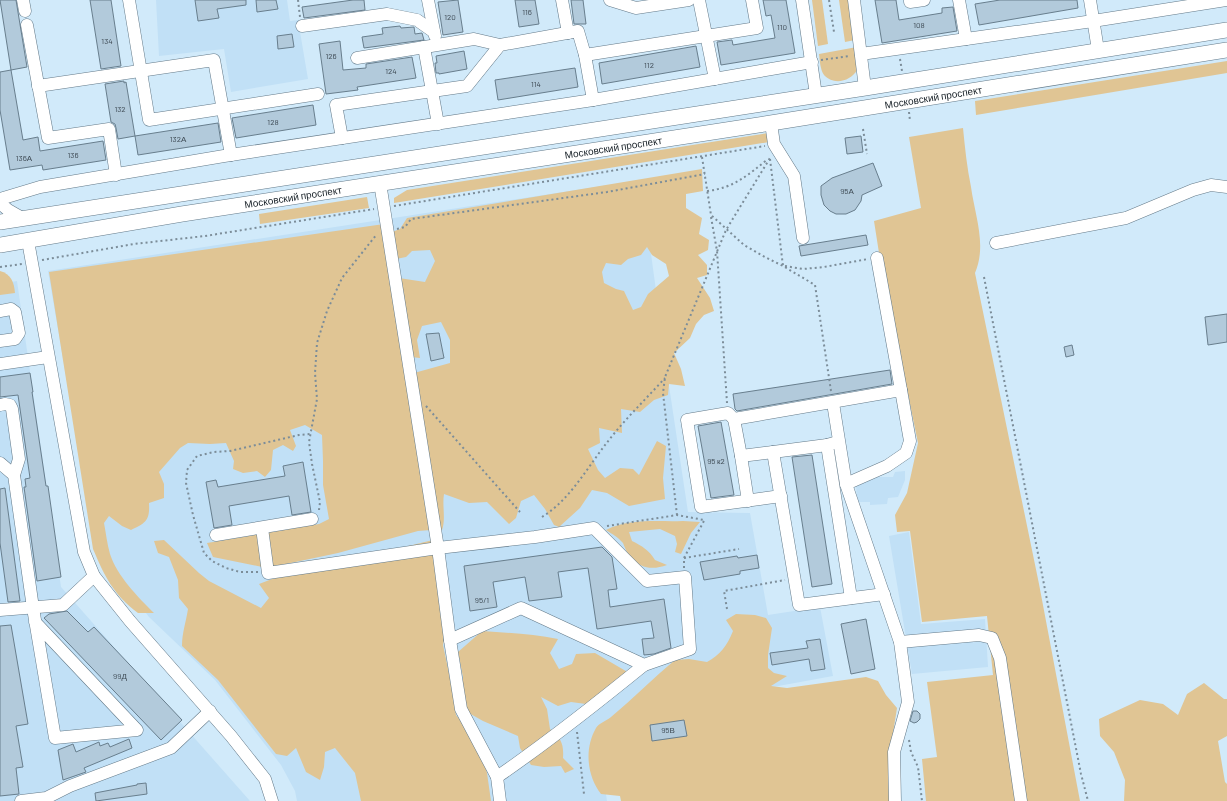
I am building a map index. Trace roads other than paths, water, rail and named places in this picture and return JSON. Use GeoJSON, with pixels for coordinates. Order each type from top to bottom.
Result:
{"type":"FeatureCollection","features":[{"type":"Feature","properties":{"kind":"main road","name":"Московский проспект"},"geometry":{"type":"LineString","coordinates":[[0,222],[865,88],[1227,30]]}},
{"type":"Feature","properties":{"kind":"main road","name":"Московский проспект"},"geometry":{"type":"LineString","coordinates":[[0,245],[182,214],[869,108],[1227,50]]}},
{"type":"Feature","properties":{"kind":"main road"},"geometry":{"type":"LineString","coordinates":[[865,88],[869,108]]}},
{"type":"Feature","properties":{"kind":"main road"},"geometry":{"type":"LineString","coordinates":[[816,95],[820,115]]}},
{"type":"Feature","properties":{"kind":"main road"},"geometry":{"type":"LineString","coordinates":[[22,218],[28,241]]}},
{"type":"Feature","properties":{"kind":"street"},"geometry":{"type":"LineString","coordinates":[[129,0],[149,120],[318,94]]}},
{"type":"Feature","properties":{"kind":"street"},"geometry":{"type":"LineString","coordinates":[[428,0],[436,45]]}},
{"type":"Feature","properties":{"kind":"street"},"geometry":{"type":"LineString","coordinates":[[562,0],[568,33]]}},
{"type":"Feature","properties":{"kind":"street"},"geometry":{"type":"LineString","coordinates":[[610,0],[636,8],[683,0]]}},
{"type":"Feature","properties":{"kind":"street"},"geometry":{"type":"LineString","coordinates":[[699,0],[715,79]]}},
{"type":"Feature","properties":{"kind":"street"},"geometry":{"type":"LineString","coordinates":[[585,56],[757,28],[752,0]]}},
{"type":"Feature","properties":{"kind":"street"},"geometry":{"type":"LineString","coordinates":[[802,0],[816,95]]}},
{"type":"Feature","properties":{"kind":"street"},"geometry":{"type":"LineString","coordinates":[[854,0],[865,88]]}},
{"type":"Feature","properties":{"kind":"street"},"geometry":{"type":"LineString","coordinates":[[910,0],[910,2],[924,0]]}},
{"type":"Feature","properties":{"kind":"street"},"geometry":{"type":"LineString","coordinates":[[959,0],[966,39]]}},
{"type":"Feature","properties":{"kind":"street"},"geometry":{"type":"LineString","coordinates":[[1090,0],[1098,50]]}},
{"type":"Feature","properties":{"kind":"street"},"geometry":{"type":"LineString","coordinates":[[861,54],[1093,21],[1226,0]]}},
{"type":"Feature","properties":{"kind":"street"},"geometry":{"type":"LineString","coordinates":[[302,26],[387,14],[417,20],[434,32]]}},
{"type":"Feature","properties":{"kind":"street"},"geometry":{"type":"LineString","coordinates":[[27,25],[48,138],[109,129],[116,175]]}},
{"type":"Feature","properties":{"kind":"street"},"geometry":{"type":"LineString","coordinates":[[357,58],[474,39],[500,45],[578,31],[585,56],[593,100]]}},
{"type":"Feature","properties":{"kind":"street"},"geometry":{"type":"LineString","coordinates":[[342,138],[336,105],[467,86],[500,45]]}},
{"type":"Feature","properties":{"kind":"street"},"geometry":{"type":"LineString","coordinates":[[424,47],[438,124]]}},
{"type":"Feature","properties":{"kind":"street"},"geometry":{"type":"LineString","coordinates":[[38,86],[214,60],[231,155]]}},
{"type":"Feature","properties":{"kind":"street"},"geometry":{"type":"LineString","coordinates":[[0,200],[40,187],[231,155],[593,100],[812,62]]}},
{"type":"Feature","properties":{"kind":"street"},"geometry":{"type":"LineString","coordinates":[[771,123],[774,144],[794,176],[804,238]]}},
{"type":"Feature","properties":{"kind":"street"},"geometry":{"type":"LineString","coordinates":[[380,183],[414,392],[461,709],[497,777],[500,801]]}},
{"type":"Feature","properties":{"kind":"street"},"geometry":{"type":"LineString","coordinates":[[996,243],[1126,218],[1193,190],[1211,185],[1227,187]]}},
{"type":"Feature","properties":{"kind":"street"},"geometry":{"type":"LineString","coordinates":[[0,203],[8,210],[22,218]]}},
{"type":"Feature","properties":{"kind":"street"},"geometry":{"type":"LineString","coordinates":[[28,241],[84,552],[94,576],[130,621],[231,736],[265,779],[272,801]]}},
{"type":"Feature","properties":{"kind":"street"},"geometry":{"type":"LineString","coordinates":[[846,484],[887,466],[906,453],[910,441],[877,258]]}},
{"type":"Feature","properties":{"kind":"street"},"geometry":{"type":"LineString","coordinates":[[0,311],[11,309],[15,312],[19,333],[15,339],[0,341]]}},
{"type":"Feature","properties":{"kind":"street"},"geometry":{"type":"LineString","coordinates":[[0,357],[48,353]]}},
{"type":"Feature","properties":{"kind":"street"},"geometry":{"type":"LineString","coordinates":[[0,364],[48,353]]}},
{"type":"Feature","properties":{"kind":"street"},"geometry":{"type":"LineString","coordinates":[[781,496],[701,507],[687,420],[833,403],[901,390]]}},
{"type":"Feature","properties":{"kind":"street"},"geometry":{"type":"LineString","coordinates":[[833,403],[846,484],[900,642],[908,702],[894,752],[894,801]]}},
{"type":"Feature","properties":{"kind":"street"},"geometry":{"type":"LineString","coordinates":[[0,405],[10,405],[12,409],[19,459],[14,475],[35,622],[55,738],[136,730],[35,622]]}},
{"type":"Feature","properties":{"kind":"street"},"geometry":{"type":"LineString","coordinates":[[731,416],[741,456],[748,501]]}},
{"type":"Feature","properties":{"kind":"street"},"geometry":{"type":"LineString","coordinates":[[741,456],[827,445],[839,442]]}},
{"type":"Feature","properties":{"kind":"street"},"geometry":{"type":"LineString","coordinates":[[827,445],[851,598]]}},
{"type":"Feature","properties":{"kind":"street"},"geometry":{"type":"LineString","coordinates":[[773,452],[799,605],[884,594]]}},
{"type":"Feature","properties":{"kind":"street"},"geometry":{"type":"LineString","coordinates":[[0,463],[14,475]]}},
{"type":"Feature","properties":{"kind":"street"},"geometry":{"type":"LineString","coordinates":[[216,535],[312,519]]}},
{"type":"Feature","properties":{"kind":"street"},"geometry":{"type":"LineString","coordinates":[[262,528],[268,573],[438,548],[534,537],[594,528],[647,581],[685,577],[690,649],[644,665],[575,721],[497,777]]}},
{"type":"Feature","properties":{"kind":"street"},"geometry":{"type":"LineString","coordinates":[[0,607],[33,608],[63,606],[94,576]]}},
{"type":"Feature","properties":{"kind":"street"},"geometry":{"type":"LineString","coordinates":[[450,640],[521,608],[644,665]]}},
{"type":"Feature","properties":{"kind":"street"},"geometry":{"type":"LineString","coordinates":[[900,642],[979,635],[992,638],[1000,658],[1021,801]]}},
{"type":"Feature","properties":{"kind":"street"},"geometry":{"type":"LineString","coordinates":[[21,801],[45,800],[70,786],[171,748],[210,711]]}}]}
